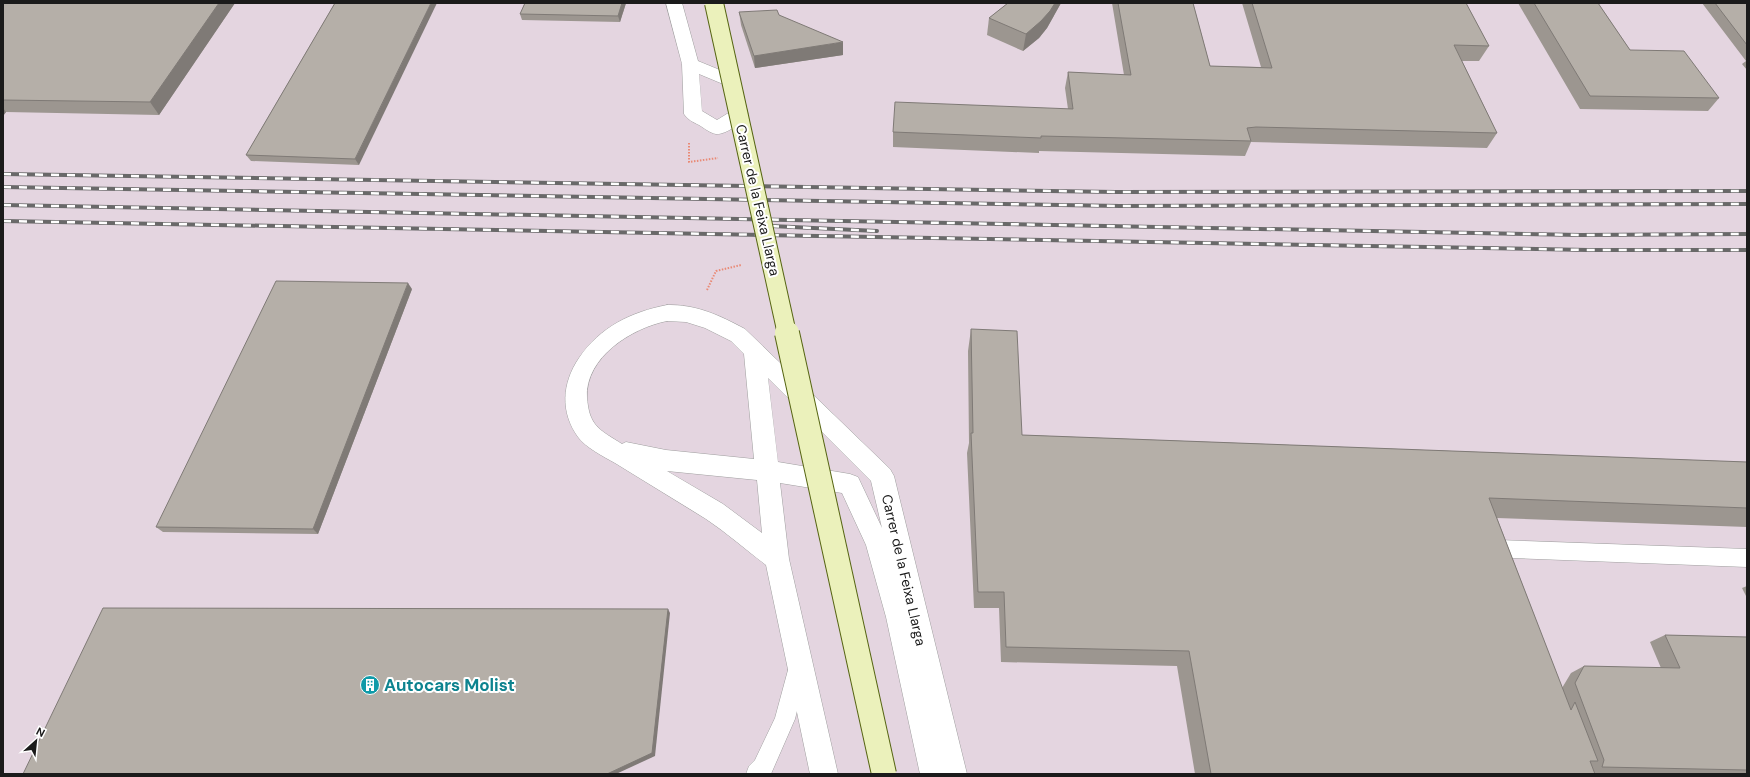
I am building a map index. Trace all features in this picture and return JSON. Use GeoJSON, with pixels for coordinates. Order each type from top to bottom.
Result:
{"type":"FeatureCollection","features":[{"type":"Feature","properties":{"kind":"main road","name":"Carrer de la Feixa Llarga"},"geometry":{"type":"LineString","coordinates":[[714,3],[770,248],[884,774]]}},
{"type":"Feature","properties":{"kind":"street"},"geometry":{"type":"LineString","coordinates":[[674,3],[690,64]]}},
{"type":"Feature","properties":{"kind":"street","name":"Carrer de la Feixa Llarga"},"geometry":{"type":"LineString","coordinates":[[777,559],[715,512],[603,444],[587,430],[577,412],[575,392],[580,374],[589,358],[608,339],[625,326],[647,316],[668,313],[695,315],[718,323],[738,336],[882,476],[953,774]]}},
{"type":"Feature","properties":{"kind":"street"},"geometry":{"type":"LineString","coordinates":[[754,351],[777,559],[800,658],[824,774]]}},
{"type":"Feature","properties":{"kind":"street","name":"Carrer de la Feixa Llarga"},"geometry":{"type":"LineString","coordinates":[[603,444],[638,455],[766,470],[850,484],[878,545],[889,581],[899,617],[934,774]]}},
{"type":"Feature","properties":{"kind":"lane"},"geometry":{"type":"LineString","coordinates":[[1509,579],[1498,549],[1747,558]]}},
{"type":"Feature","properties":{"kind":"lane"},"geometry":{"type":"LineString","coordinates":[[757,774],[763,768],[785,719],[800,658]]}},
{"type":"Feature","properties":{"kind":"path"},"geometry":{"type":"LineString","coordinates":[[689,162],[719,158]]}},
{"type":"Feature","properties":{"kind":"path"},"geometry":{"type":"LineString","coordinates":[[716,271],[744,264]]}},
{"type":"Feature","properties":{"kind":"shaded area"},"geometry":{"type":"Polygon","coordinates":[[[3,3],[1747,3],[1747,774],[3,774],[3,3]]]}},
{"type":"Feature","properties":{"kind":"building"},"geometry":{"type":"Polygon","coordinates":[[[3,3],[219,3],[150,102],[3,100],[3,3]]]}},
{"type":"Feature","properties":{"kind":"building"},"geometry":{"type":"Polygon","coordinates":[[[335,3],[431,3],[355,159],[246,155],[335,3]]]}},
{"type":"Feature","properties":{"kind":"building"},"geometry":{"type":"Polygon","coordinates":[[[525,3],[622,3],[618,16],[520,14],[525,3]]]}},
{"type":"Feature","properties":{"kind":"building"},"geometry":{"type":"Polygon","coordinates":[[[1008,3],[1055,3],[1041,21],[1026,34],[989,18],[1008,3]]]}},
{"type":"Feature","properties":{"kind":"building"},"geometry":{"type":"Polygon","coordinates":[[[1118,3],[1193,3],[1210,66],[1272,68],[1252,3],[1466,3],[1489,46],[1454,45],[1497,133],[1256,127],[1247,128],[1251,141],[1041,136],[1041,138],[893,132],[895,102],[1073,109],[1068,72],[1131,75],[1118,3]]]}},
{"type":"Feature","properties":{"kind":"building"},"geometry":{"type":"Polygon","coordinates":[[[1534,3],[1598,3],[1630,50],[1684,51],[1719,98],[1590,96],[1534,3]]]}},
{"type":"Feature","properties":{"kind":"building"},"geometry":{"type":"Polygon","coordinates":[[[1715,3],[1747,3],[1747,45],[1715,3]]]}},
{"type":"Feature","properties":{"kind":"building"},"geometry":{"type":"Polygon","coordinates":[[[777,10],[779,15],[843,42],[754,56],[739,12],[777,10]]]}},
{"type":"Feature","properties":{"kind":"building"},"geometry":{"type":"Polygon","coordinates":[[[276,281],[408,283],[313,529],[156,527],[276,281]]]}},
{"type":"Feature","properties":{"kind":"building"},"geometry":{"type":"Polygon","coordinates":[[[971,329],[1017,331],[1022,435],[1747,462],[1747,508],[1489,498],[1571,710],[1575,702],[1598,761],[1590,761],[1595,774],[1211,774],[1189,651],[1006,647],[1004,592],[978,592],[971,433],[973,433],[971,329]]]}},
{"type":"Feature","properties":{"kind":"building","name":"Autocars Molist"},"geometry":{"type":"Polygon","coordinates":[[[103,608],[668,609],[652,753],[607,774],[23,774],[103,608]]]}},
{"type":"Feature","properties":{"kind":"building"},"geometry":{"type":"Polygon","coordinates":[[[1665,635],[1747,637],[1747,770],[1602,767],[1604,760],[1575,683],[1584,666],[1680,668],[1665,635]]]}},
{"type":"Feature","properties":{"kind":"railway"},"geometry":{"type":"LineString","coordinates":[[3,174],[1116,192],[1747,191]]}},
{"type":"Feature","properties":{"kind":"railway"},"geometry":{"type":"LineString","coordinates":[[3,187],[1120,206],[1747,204]]}},
{"type":"Feature","properties":{"kind":"railway"},"geometry":{"type":"LineString","coordinates":[[3,205],[1580,235],[1747,234]]}},
{"type":"Feature","properties":{"kind":"railway"},"geometry":{"type":"LineString","coordinates":[[3,221],[1588,250],[1747,250]]}},
{"type":"Feature","properties":{"kind":"railway"},"geometry":{"type":"LineString","coordinates":[[771,226],[877,231]]}},
{"type":"Feature","properties":{"kind":"place","name":"Autocars Molist"},"geometry":{"type":"Point","coordinates":[370,685]}}]}
